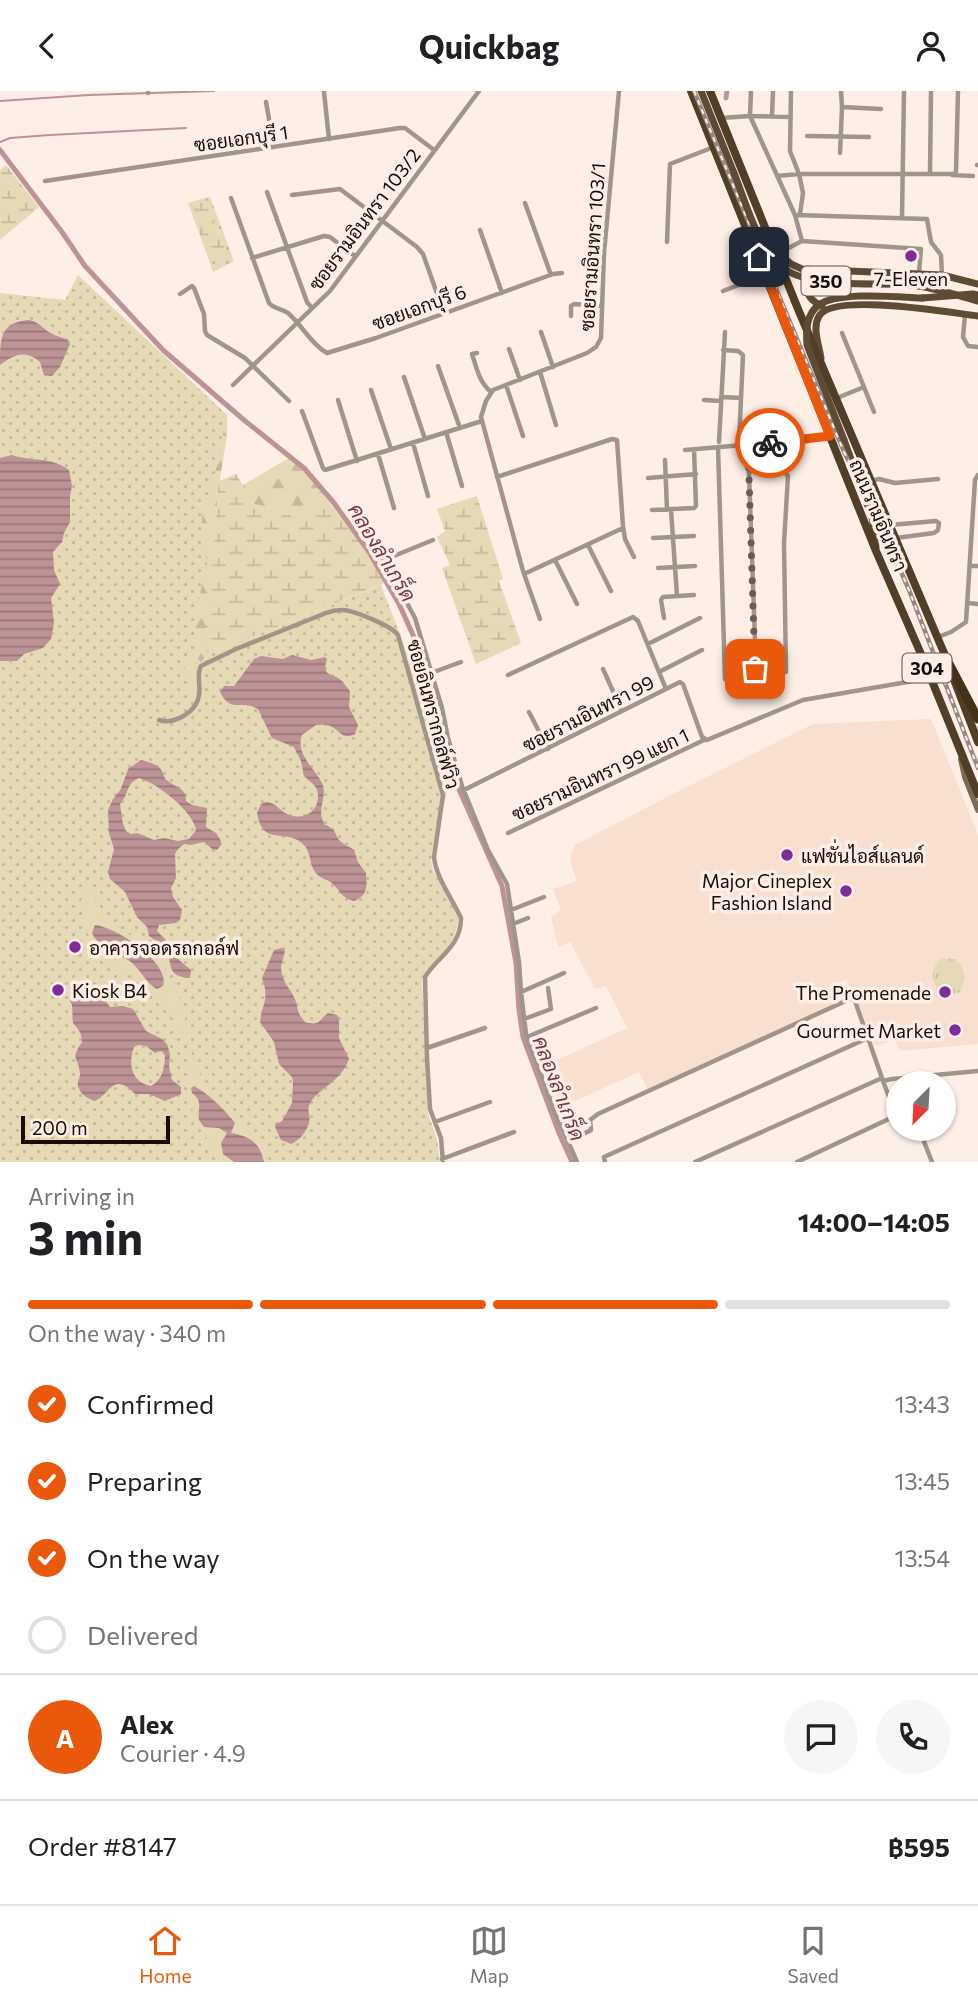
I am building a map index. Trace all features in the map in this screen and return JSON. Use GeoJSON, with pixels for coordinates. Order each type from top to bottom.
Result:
{"type":"FeatureCollection","features":[{"type":"Feature","properties":{"kind":"highway","name":"ถนนรามอินทรา"},"geometry":{"type":"LineString","coordinates":[[691,91],[876,551],[978,794]]}},
{"type":"Feature","properties":{"kind":"highway","name":"ถนนรามอินทรา"},"geometry":{"type":"LineString","coordinates":[[710,91],[978,741]]}},
{"type":"Feature","properties":{"kind":"highway"},"geometry":{"type":"LineString","coordinates":[[751,238],[763,241],[770,236]]}},
{"type":"Feature","properties":{"kind":"highway"},"geometry":{"type":"LineString","coordinates":[[774,293],[790,287]]}},
{"type":"Feature","properties":{"kind":"highway"},"geometry":{"type":"LineString","coordinates":[[782,316],[799,309]]}},
{"type":"Feature","properties":{"kind":"highway"},"geometry":{"type":"LineString","coordinates":[[945,656],[978,719]]}},
{"type":"Feature","properties":{"kind":"main road","name":"350"},"geometry":{"type":"LineString","coordinates":[[701,91],[768,253],[779,265],[794,275],[821,281],[912,285],[977,296]]}},
{"type":"Feature","properties":{"kind":"main road","name":"350"},"geometry":{"type":"LineString","coordinates":[[776,251],[796,267],[810,270],[942,275]]}},
{"type":"Feature","properties":{"kind":"main road"},"geometry":{"type":"LineString","coordinates":[[829,308],[816,303],[808,293],[809,286],[816,278],[830,271]]}},
{"type":"Feature","properties":{"kind":"main road"},"geometry":{"type":"LineString","coordinates":[[942,275],[978,282]]}},
{"type":"Feature","properties":{"kind":"main road","name":"350"},"geometry":{"type":"LineString","coordinates":[[876,551],[872,517],[807,345],[806,328],[812,312],[820,304],[844,297],[977,296]]}},
{"type":"Feature","properties":{"kind":"main road","name":"350"},"geometry":{"type":"LineString","coordinates":[[823,367],[816,331],[819,316],[829,308],[850,305],[893,306],[929,308],[974,316]]}},
{"type":"Feature","properties":{"kind":"main road"},"geometry":{"type":"LineString","coordinates":[[960,751],[963,770],[978,810]]}},
{"type":"Feature","properties":{"kind":"street","name":"ซอยรามอินทรา 103/2"},"geometry":{"type":"LineString","coordinates":[[233,385],[330,291],[479,91]]}},
{"type":"Feature","properties":{"kind":"street","name":"ซอยรามอินทรา 103/1"},"geometry":{"type":"LineString","coordinates":[[491,392],[587,353],[596,347],[601,338],[607,212],[620,91]]}},
{"type":"Feature","properties":{"kind":"street"},"geometry":{"type":"LineString","coordinates":[[751,91],[750,116],[777,176],[798,214],[802,241]]}},
{"type":"Feature","properties":{"kind":"street"},"geometry":{"type":"LineString","coordinates":[[772,116],[773,91]]}},
{"type":"Feature","properties":{"kind":"street"},"geometry":{"type":"LineString","coordinates":[[791,91],[790,151],[803,193],[798,214]]}},
{"type":"Feature","properties":{"kind":"street"},"geometry":{"type":"LineString","coordinates":[[840,153],[841,91]]}},
{"type":"Feature","properties":{"kind":"street"},"geometry":{"type":"LineString","coordinates":[[902,218],[904,91]]}},
{"type":"Feature","properties":{"kind":"street"},"geometry":{"type":"LineString","coordinates":[[930,174],[931,91]]}},
{"type":"Feature","properties":{"kind":"street"},"geometry":{"type":"LineString","coordinates":[[954,174],[958,91]]}},
{"type":"Feature","properties":{"kind":"street"},"geometry":{"type":"LineString","coordinates":[[324,92],[329,139]]}},
{"type":"Feature","properties":{"kind":"street"},"geometry":{"type":"LineString","coordinates":[[266,102],[274,147]]}},
{"type":"Feature","properties":{"kind":"street"},"geometry":{"type":"LineString","coordinates":[[842,107],[881,109]]}},
{"type":"Feature","properties":{"kind":"street"},"geometry":{"type":"LineString","coordinates":[[720,118],[790,117]]}},
{"type":"Feature","properties":{"kind":"street","name":"ซอยเอกบุรี 1"},"geometry":{"type":"LineString","coordinates":[[45,181],[403,128],[434,150]]}},
{"type":"Feature","properties":{"kind":"street"},"geometry":{"type":"LineString","coordinates":[[807,136],[869,137]]}},
{"type":"Feature","properties":{"kind":"street"},"geometry":{"type":"LineString","coordinates":[[667,242],[670,164],[714,147]]}},
{"type":"Feature","properties":{"kind":"street"},"geometry":{"type":"LineString","coordinates":[[777,176],[902,173],[972,176]]}},
{"type":"Feature","properties":{"kind":"street"},"geometry":{"type":"LineString","coordinates":[[292,195],[340,189],[382,220],[420,250],[444,313]]}},
{"type":"Feature","properties":{"kind":"street"},"geometry":{"type":"LineString","coordinates":[[267,192],[312,309]]}},
{"type":"Feature","properties":{"kind":"street"},"geometry":{"type":"LineString","coordinates":[[231,198],[269,303],[272,307],[286,311],[297,323]]}},
{"type":"Feature","properties":{"kind":"street"},"geometry":{"type":"LineString","coordinates":[[525,203],[551,275]]}},
{"type":"Feature","properties":{"kind":"street"},"geometry":{"type":"LineString","coordinates":[[798,214],[927,219],[931,242],[941,255],[942,275]]}},
{"type":"Feature","properties":{"kind":"street"},"geometry":{"type":"LineString","coordinates":[[480,230],[502,293]]}},
{"type":"Feature","properties":{"kind":"street"},"geometry":{"type":"LineString","coordinates":[[252,258],[318,236],[327,236],[355,256]]}},
{"type":"Feature","properties":{"kind":"street"},"geometry":{"type":"LineString","coordinates":[[776,251],[802,241],[921,249],[919,274]]}},
{"type":"Feature","properties":{"kind":"street","name":"ซอยเอกบุรี 6"},"geometry":{"type":"LineString","coordinates":[[297,323],[319,347],[331,353],[562,273]]}},
{"type":"Feature","properties":{"kind":"street"},"geometry":{"type":"LineString","coordinates":[[723,291],[766,275]]}},
{"type":"Feature","properties":{"kind":"street"},"geometry":{"type":"LineString","coordinates":[[180,294],[192,286],[204,314],[205,331],[210,337],[253,365],[289,401]]}},
{"type":"Feature","properties":{"kind":"street"},"geometry":{"type":"LineString","coordinates":[[571,316],[571,306],[574,304],[603,306]]}},
{"type":"Feature","properties":{"kind":"street"},"geometry":{"type":"LineString","coordinates":[[974,316],[964,340],[968,346],[978,347]]}},
{"type":"Feature","properties":{"kind":"street"},"geometry":{"type":"LineString","coordinates":[[541,332],[554,367]]}},
{"type":"Feature","properties":{"kind":"street"},"geometry":{"type":"LineString","coordinates":[[725,332],[718,445],[725,678],[730,682],[786,656]]}},
{"type":"Feature","properties":{"kind":"street"},"geometry":{"type":"LineString","coordinates":[[842,333],[874,412]]}},
{"type":"Feature","properties":{"kind":"street"},"geometry":{"type":"LineString","coordinates":[[509,349],[520,380]]}},
{"type":"Feature","properties":{"kind":"street"},"geometry":{"type":"LineString","coordinates":[[723,350],[738,351],[743,355],[739,442]]}},
{"type":"Feature","properties":{"kind":"street"},"geometry":{"type":"LineString","coordinates":[[477,353],[472,354],[479,376],[491,392],[486,401],[482,421],[524,574],[540,619]]}},
{"type":"Feature","properties":{"kind":"street"},"geometry":{"type":"LineString","coordinates":[[438,366],[460,428]]}},
{"type":"Feature","properties":{"kind":"street"},"geometry":{"type":"LineString","coordinates":[[540,372],[556,425]]}},
{"type":"Feature","properties":{"kind":"street"},"geometry":{"type":"LineString","coordinates":[[404,377],[425,439]]}},
{"type":"Feature","properties":{"kind":"street"},"geometry":{"type":"LineString","coordinates":[[506,385],[523,436]]}},
{"type":"Feature","properties":{"kind":"street"},"geometry":{"type":"LineString","coordinates":[[836,398],[864,387]]}},
{"type":"Feature","properties":{"kind":"street"},"geometry":{"type":"LineString","coordinates":[[371,390],[391,450]]}},
{"type":"Feature","properties":{"kind":"street"},"geometry":{"type":"LineString","coordinates":[[704,400],[741,398]]}},
{"type":"Feature","properties":{"kind":"street"},"geometry":{"type":"LineString","coordinates":[[338,400],[357,461]]}},
{"type":"Feature","properties":{"kind":"street"},"geometry":{"type":"LineString","coordinates":[[302,411],[323,468],[328,470],[482,421]]}},
{"type":"Feature","properties":{"kind":"street"},"geometry":{"type":"LineString","coordinates":[[446,432],[462,486]]}},
{"type":"Feature","properties":{"kind":"street"},"geometry":{"type":"LineString","coordinates":[[685,450],[830,436]]}},
{"type":"Feature","properties":{"kind":"street"},"geometry":{"type":"LineString","coordinates":[[497,477],[615,439],[618,442],[623,528],[634,557]]}},
{"type":"Feature","properties":{"kind":"street"},"geometry":{"type":"LineString","coordinates":[[413,443],[428,496]]}},
{"type":"Feature","properties":{"kind":"street"},"geometry":{"type":"LineString","coordinates":[[748,445],[755,669]]}},
{"type":"Feature","properties":{"kind":"street"},"geometry":{"type":"LineString","coordinates":[[652,510],[696,506],[694,449]]}},
{"type":"Feature","properties":{"kind":"street"},"geometry":{"type":"LineString","coordinates":[[378,454],[394,508]]}},
{"type":"Feature","properties":{"kind":"street"},"geometry":{"type":"LineString","coordinates":[[665,460],[677,596]]}},
{"type":"Feature","properties":{"kind":"street"},"geometry":{"type":"LineString","coordinates":[[750,471],[784,471],[788,476],[784,543],[786,671]]}},
{"type":"Feature","properties":{"kind":"street"},"geometry":{"type":"LineString","coordinates":[[648,478],[695,474]]}},
{"type":"Feature","properties":{"kind":"street"},"geometry":{"type":"LineString","coordinates":[[937,637],[965,624],[975,479],[978,475]]}},
{"type":"Feature","properties":{"kind":"street"},"geometry":{"type":"LineString","coordinates":[[870,481],[879,479],[895,483],[938,479]]}},
{"type":"Feature","properties":{"kind":"street"},"geometry":{"type":"LineString","coordinates":[[889,525],[936,521],[939,523],[938,530],[934,533],[894,538]]}},
{"type":"Feature","properties":{"kind":"street"},"geometry":{"type":"LineString","coordinates":[[524,574],[623,528]]}},
{"type":"Feature","properties":{"kind":"street"},"geometry":{"type":"LineString","coordinates":[[653,538],[694,536]]}},
{"type":"Feature","properties":{"kind":"street"},"geometry":{"type":"LineString","coordinates":[[384,560],[433,540]]}},
{"type":"Feature","properties":{"kind":"street"},"geometry":{"type":"LineString","coordinates":[[371,541],[415,618],[464,790],[488,850],[507,884],[527,1037],[577,1162]]}},
{"type":"Feature","properties":{"kind":"street"},"geometry":{"type":"LineString","coordinates":[[588,544],[611,591]]}},
{"type":"Feature","properties":{"kind":"street"},"geometry":{"type":"LineString","coordinates":[[555,560],[577,604]]}},
{"type":"Feature","properties":{"kind":"street"},"geometry":{"type":"LineString","coordinates":[[658,568],[695,566]]}},
{"type":"Feature","properties":{"kind":"street"},"geometry":{"type":"LineString","coordinates":[[970,566],[978,566]]}},
{"type":"Feature","properties":{"kind":"street"},"geometry":{"type":"LineString","coordinates":[[664,618],[662,598],[694,595]]}},
{"type":"Feature","properties":{"kind":"street"},"geometry":{"type":"LineString","coordinates":[[968,603],[978,604]]}},
{"type":"Feature","properties":{"kind":"street","name":"ซอยอินทรากอล์ฟวิว"},"geometry":{"type":"LineString","coordinates":[[159,720],[174,721],[194,708],[200,694],[198,671],[201,666],[326,613],[344,610],[394,629],[398,635],[443,795],[434,863],[461,918],[453,945],[425,977],[430,1109],[441,1138],[442,1161]]}},
{"type":"Feature","properties":{"kind":"street"},"geometry":{"type":"LineString","coordinates":[[508,675],[633,617],[638,621],[666,689]]}},
{"type":"Feature","properties":{"kind":"street"},"geometry":{"type":"LineString","coordinates":[[648,644],[700,618]]}},
{"type":"Feature","properties":{"kind":"street"},"geometry":{"type":"LineString","coordinates":[[659,672],[702,650]]}},
{"type":"Feature","properties":{"kind":"street"},"geometry":{"type":"LineString","coordinates":[[431,673],[461,662]]}},
{"type":"Feature","properties":{"kind":"street"},"geometry":{"type":"LineString","coordinates":[[603,669],[622,711]]}},
{"type":"Feature","properties":{"kind":"street"},"geometry":{"type":"LineString","coordinates":[[705,740],[803,700],[931,678]]}},
{"type":"Feature","properties":{"kind":"street","name":"ซอยรามอินทรา 99"},"geometry":{"type":"LineString","coordinates":[[464,790],[680,683],[683,684],[705,740]]}},
{"type":"Feature","properties":{"kind":"street"},"geometry":{"type":"LineString","coordinates":[[529,712],[548,749]]}},
{"type":"Feature","properties":{"kind":"street","name":"ซอยรามอินทรา 99 แยก 1"},"geometry":{"type":"LineString","coordinates":[[508,833],[705,740]]}},
{"type":"Feature","properties":{"kind":"street"},"geometry":{"type":"LineString","coordinates":[[511,910],[544,897]]}},
{"type":"Feature","properties":{"kind":"street"},"geometry":{"type":"LineString","coordinates":[[513,924],[528,918]]}},
{"type":"Feature","properties":{"kind":"street"},"geometry":{"type":"LineString","coordinates":[[521,992],[564,973]]}},
{"type":"Feature","properties":{"kind":"street"},"geometry":{"type":"LineString","coordinates":[[524,1019],[551,1009],[548,988]]}},
{"type":"Feature","properties":{"kind":"street"},"geometry":{"type":"LineString","coordinates":[[568,1142],[591,1130],[590,1120],[597,1114],[850,999],[855,1001],[895,1113],[893,1117],[797,1162]]}},
{"type":"Feature","properties":{"kind":"street"},"geometry":{"type":"LineString","coordinates":[[527,1037],[596,1008]]}},
{"type":"Feature","properties":{"kind":"street"},"geometry":{"type":"LineString","coordinates":[[426,1048],[485,1028]]}},
{"type":"Feature","properties":{"kind":"street"},"geometry":{"type":"LineString","coordinates":[[605,1162],[604,1157],[868,1038]]}},
{"type":"Feature","properties":{"kind":"street"},"geometry":{"type":"LineString","coordinates":[[695,1162],[883,1080],[978,1070]]}},
{"type":"Feature","properties":{"kind":"street"},"geometry":{"type":"LineString","coordinates":[[435,1122],[490,1102]]}},
{"type":"Feature","properties":{"kind":"street"},"geometry":{"type":"LineString","coordinates":[[442,1161],[514,1132]]}},
{"type":"Feature","properties":{"kind":"street"},"geometry":{"type":"LineString","coordinates":[[924,1141],[932,1162]]}},
{"type":"Feature","properties":{"kind":"shaded area"},"geometry":{"type":"Polygon","coordinates":[[[29,320],[69,341],[60,367],[52,376],[44,375],[40,362],[29,356],[15,356],[0,365],[0,347],[7,328],[19,321],[29,320]]]}},
{"type":"Feature","properties":{"kind":"shaded area"},"geometry":{"type":"Polygon","coordinates":[[[12,455],[48,461],[69,470],[72,486],[70,522],[62,542],[53,552],[54,570],[60,584],[51,598],[54,623],[51,639],[43,648],[24,654],[17,661],[0,661],[0,458],[12,455]]]}},
{"type":"Feature","properties":{"kind":"shaded area"},"geometry":{"type":"Polygon","coordinates":[[[292,655],[311,660],[325,657],[326,672],[342,681],[350,691],[349,707],[358,725],[355,734],[346,736],[330,726],[316,725],[302,735],[301,748],[324,788],[321,816],[325,825],[334,831],[340,841],[354,850],[366,873],[364,893],[354,901],[317,874],[302,843],[264,830],[257,813],[261,804],[269,802],[290,815],[306,815],[317,804],[317,790],[304,776],[294,747],[272,738],[258,709],[228,703],[220,692],[224,686],[234,686],[254,659],[261,656],[283,659],[292,655]]]}},
{"type":"Feature","properties":{"kind":"shaded area"},"geometry":{"type":"Polygon","coordinates":[[[931,719],[978,835],[978,1044],[900,1051],[895,1040],[875,1046],[855,993],[851,993],[846,979],[826,989],[833,1005],[648,1090],[639,1072],[557,1109],[542,1067],[627,1028],[606,986],[595,989],[570,942],[558,947],[551,917],[561,910],[553,889],[577,881],[570,856],[575,845],[813,724],[931,719]]]}},
{"type":"Feature","properties":{"kind":"shaded area"},"geometry":{"type":"Polygon","coordinates":[[[141,760],[158,767],[167,780],[183,791],[186,801],[207,808],[206,827],[216,833],[221,841],[217,850],[204,842],[184,844],[178,849],[175,854],[176,878],[171,888],[173,897],[182,910],[180,920],[159,925],[157,931],[177,951],[179,960],[191,970],[190,978],[174,973],[167,949],[149,936],[147,927],[137,917],[125,892],[110,879],[108,872],[114,849],[109,833],[108,810],[121,789],[128,769],[141,760]],[[139,778],[135,780],[120,804],[126,831],[154,840],[189,839],[196,830],[188,815],[173,799],[139,778]]]}},
{"type":"Feature","properties":{"kind":"shaded area"},"geometry":{"type":"Polygon","coordinates":[[[95,925],[116,932],[151,957],[159,967],[163,986],[157,989],[131,962],[112,955],[105,949],[92,933],[95,925]]]}},
{"type":"Feature","properties":{"kind":"shaded area"},"geometry":{"type":"Polygon","coordinates":[[[282,948],[285,951],[282,976],[300,1015],[305,1022],[314,1023],[328,1013],[337,1015],[339,1038],[349,1059],[340,1074],[312,1100],[308,1126],[300,1138],[291,1144],[281,1140],[275,1127],[282,1121],[292,1103],[292,1077],[279,1064],[274,1042],[260,1022],[265,997],[262,978],[274,950],[282,948]]]}},
{"type":"Feature","properties":{"kind":"shaded area"},"geometry":{"type":"Polygon","coordinates":[[[89,986],[101,995],[110,1007],[123,1006],[133,1009],[146,1031],[167,1044],[172,1080],[181,1087],[181,1094],[165,1101],[149,1094],[135,1094],[121,1084],[116,1084],[94,1101],[82,1093],[78,1086],[80,1074],[75,1056],[82,1039],[73,1023],[70,1001],[79,987],[89,986]],[[146,1046],[134,1047],[131,1066],[139,1081],[151,1086],[163,1072],[165,1054],[161,1051],[155,1053],[146,1046]]]}},
{"type":"Feature","properties":{"kind":"shaded area"},"geometry":{"type":"Polygon","coordinates":[[[194,1086],[216,1103],[235,1123],[231,1133],[249,1138],[257,1145],[264,1162],[234,1162],[223,1154],[221,1143],[227,1133],[219,1128],[204,1127],[199,1120],[199,1103],[191,1088],[194,1086]]]}},
{"type":"Feature","properties":{"kind":"green space"},"geometry":{"type":"Polygon","coordinates":[[[6,165],[39,207],[0,240],[0,170],[6,165]]]}},
{"type":"Feature","properties":{"kind":"green space"},"geometry":{"type":"Polygon","coordinates":[[[210,197],[234,261],[213,272],[210,263],[222,256],[225,249],[205,198],[210,197]]]}},
{"type":"Feature","properties":{"kind":"green space"},"geometry":{"type":"Polygon","coordinates":[[[205,198],[225,249],[222,256],[210,263],[188,203],[205,198]]]}},
{"type":"Feature","properties":{"kind":"green space"},"geometry":{"type":"Polygon","coordinates":[[[78,275],[227,415],[227,434],[218,491],[207,655],[381,585],[417,679],[447,791],[431,860],[433,870],[458,915],[458,921],[450,944],[427,970],[422,980],[428,1114],[437,1139],[440,1162],[0,1162],[0,293],[65,300],[78,275]]]}},
{"type":"Feature","properties":{"kind":"green space"},"geometry":{"type":"Polygon","coordinates":[[[227,415],[206,627],[207,655],[201,662],[198,659],[195,615],[207,564],[202,514],[212,488],[227,415]]]}},
{"type":"Feature","properties":{"kind":"green space"},"geometry":{"type":"Polygon","coordinates":[[[289,458],[304,470],[321,491],[312,496],[316,510],[311,516],[293,517],[250,503],[243,485],[289,458]]]}},
{"type":"Feature","properties":{"kind":"green space"},"geometry":{"type":"Polygon","coordinates":[[[236,474],[250,503],[293,517],[312,515],[316,510],[312,496],[321,491],[363,547],[385,583],[207,655],[206,627],[219,481],[236,474]]]}},
{"type":"Feature","properties":{"kind":"green space"},"geometry":{"type":"Polygon","coordinates":[[[477,496],[503,579],[499,581],[521,643],[476,664],[442,568],[450,565],[437,537],[445,531],[437,509],[477,496]]]}},
{"type":"Feature","properties":{"kind":"green space"},"geometry":{"type":"Polygon","coordinates":[[[192,658],[195,659],[198,679],[197,690],[192,691],[188,688],[184,666],[192,658]]]}},
{"type":"Feature","properties":{"kind":"green space"},"geometry":{"type":"Polygon","coordinates":[[[84,881],[107,917],[146,947],[163,965],[181,1002],[187,1039],[184,1040],[168,1010],[155,994],[107,960],[93,944],[83,913],[84,881]]]}},
{"type":"Feature","properties":{"kind":"green space"},"geometry":{"type":"Polygon","coordinates":[[[943,958],[954,959],[962,966],[965,978],[960,992],[944,992],[935,983],[933,970],[943,958]]]}},
{"type":"Feature","properties":{"kind":"green space"},"geometry":{"type":"Polygon","coordinates":[[[190,1049],[206,1085],[260,1142],[269,1162],[225,1162],[202,1131],[190,1100],[187,1051],[190,1049]]]}},
{"type":"Feature","properties":{"kind":"waterway"},"geometry":{"type":"LineString","coordinates":[[0,101],[214,91]]}},
{"type":"Feature","properties":{"kind":"waterway"},"geometry":{"type":"LineString","coordinates":[[726,98],[727,91]]}},
{"type":"Feature","properties":{"kind":"waterway"},"geometry":{"type":"LineString","coordinates":[[0,142],[10,138],[186,128]]}},
{"type":"Feature","properties":{"kind":"waterway","name":"คลองลำเกร็ด"},"geometry":{"type":"LineString","coordinates":[[0,150],[85,266],[163,350],[304,468],[334,503],[369,552],[399,604],[418,646],[440,715],[457,785],[502,886],[516,963],[523,1037],[572,1162]]}},
{"type":"Feature","properties":{"kind":"railway"},"geometry":{"type":"LineString","coordinates":[[694,91],[844,452],[875,512],[909,590],[978,768]]}},
{"type":"Feature","properties":{"kind":"way so far"},"geometry":{"type":"LineString","coordinates":[[755,669],[748,445],[770,443]]}},
{"type":"Feature","properties":{"kind":"place","name":"7-Eleven"},"geometry":{"type":"Point","coordinates":[911,256]}},
{"type":"Feature","properties":{"kind":"place","name":"แฟชั่นไอส์แลนด์"},"geometry":{"type":"Point","coordinates":[787,855]}},
{"type":"Feature","properties":{"kind":"place","name":"Major Cineplex Fashion Island"},"geometry":{"type":"Point","coordinates":[846,891]}},
{"type":"Feature","properties":{"kind":"place","name":"อาคารจอดรถกอล์ฟ"},"geometry":{"type":"Point","coordinates":[75,947]}},
{"type":"Feature","properties":{"kind":"place","name":"Kiosk B4"},"geometry":{"type":"Point","coordinates":[58,990]}},
{"type":"Feature","properties":{"kind":"place","name":"The Promenade"},"geometry":{"type":"Point","coordinates":[945,992]}},
{"type":"Feature","properties":{"kind":"place","name":"Gourmet Market"},"geometry":{"type":"Point","coordinates":[955,1030]}},
{"type":"Feature","properties":{"kind":"route"},"geometry":{"type":"LineString","coordinates":[[759,257],[830,436],[770,443]]}}]}
